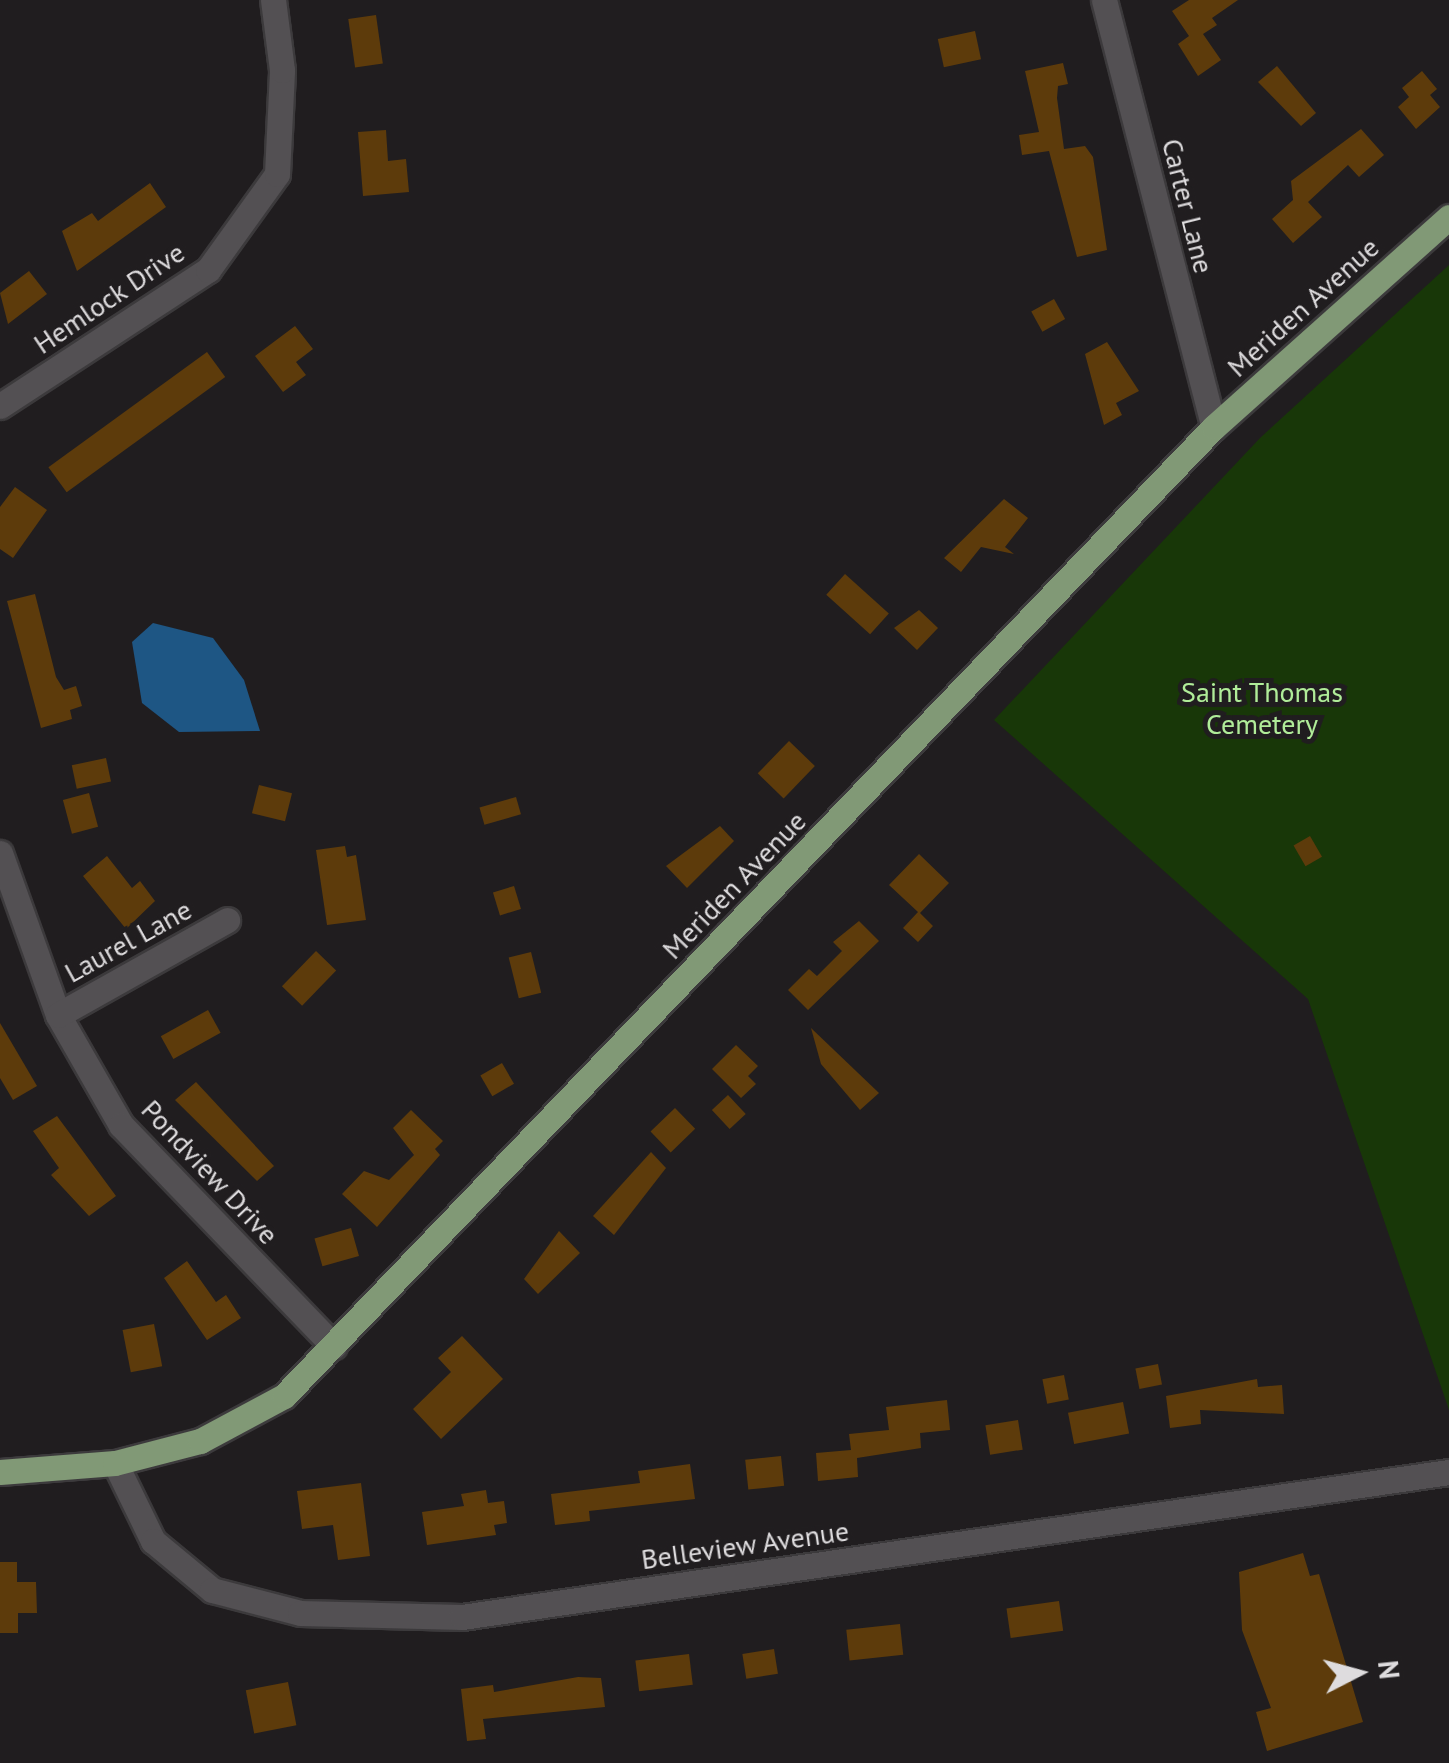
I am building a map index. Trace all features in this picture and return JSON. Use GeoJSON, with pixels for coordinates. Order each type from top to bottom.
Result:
{"type":"FeatureCollection","features":[{"type":"Feature","properties":{"kind":"main road","name":"Meriden Avenue"},"geometry":{"type":"LineString","coordinates":[[0,1472],[115,1463],[200,1442],[284,1396],[1214,427],[1449,218]]}},
{"type":"Feature","properties":{"kind":"street","name":"Hemlock Drive"},"geometry":{"type":"LineString","coordinates":[[0,406],[208,270],[277,174],[282,70],[273,0]]}},
{"type":"Feature","properties":{"kind":"street","name":"Carter Lane"},"geometry":{"type":"LineString","coordinates":[[1104,0],[1214,427]]}},
{"type":"Feature","properties":{"kind":"street","name":"Pondview Drive"},"geometry":{"type":"LineString","coordinates":[[0,853],[58,1015],[121,1125],[334,1346]]}},
{"type":"Feature","properties":{"kind":"street","name":"Laurel Lane"},"geometry":{"type":"LineString","coordinates":[[58,1015],[227,920]]}},
{"type":"Feature","properties":{"kind":"street","name":"Belleview Avenue"},"geometry":{"type":"LineString","coordinates":[[115,1463],[153,1540],[212,1590],[300,1613],[462,1616],[1449,1472]]}},
{"type":"Feature","properties":{"kind":"green space","name":"Saint Thomas Cemetery"},"geometry":{"type":"Polygon","coordinates":[[[1449,265],[1449,1410],[1308,999],[994,720],[1260,438],[1449,265]]]}},
{"type":"Feature","properties":{"kind":"water"},"geometry":{"type":"Polygon","coordinates":[[[153,623],[213,638],[244,680],[260,731],[179,732],[142,703],[132,642],[153,623]]]}},
{"type":"Feature","properties":{"kind":"building"},"geometry":{"type":"Polygon","coordinates":[[[1189,0],[1238,0],[1212,18],[1217,25],[1203,34],[1221,60],[1198,76],[1178,44],[1189,36],[1172,11],[1189,0]]]}},
{"type":"Feature","properties":{"kind":"building"},"geometry":{"type":"Polygon","coordinates":[[[376,15],[383,64],[355,67],[348,19],[376,15]]]}},
{"type":"Feature","properties":{"kind":"building"},"geometry":{"type":"Polygon","coordinates":[[[975,31],[981,59],[944,67],[938,39],[975,31]]]}},
{"type":"Feature","properties":{"kind":"building"},"geometry":{"type":"Polygon","coordinates":[[[1063,63],[1068,84],[1058,86],[1057,98],[1064,149],[1085,146],[1093,157],[1107,250],[1077,257],[1049,151],[1022,155],[1019,135],[1039,132],[1025,71],[1063,63]]]}},
{"type":"Feature","properties":{"kind":"building"},"geometry":{"type":"Polygon","coordinates":[[[1277,66],[1316,113],[1301,126],[1258,82],[1277,66]]]}},
{"type":"Feature","properties":{"kind":"building"},"geometry":{"type":"Polygon","coordinates":[[[1422,71],[1437,89],[1430,95],[1440,107],[1416,129],[1398,107],[1409,97],[1402,88],[1422,71]]]}},
{"type":"Feature","properties":{"kind":"building"},"geometry":{"type":"Polygon","coordinates":[[[1361,129],[1384,155],[1359,177],[1348,165],[1308,202],[1322,217],[1293,243],[1272,219],[1293,200],[1291,181],[1361,129]]]}},
{"type":"Feature","properties":{"kind":"building"},"geometry":{"type":"Polygon","coordinates":[[[386,130],[388,161],[406,159],[409,192],[363,196],[358,132],[386,130]]]}},
{"type":"Feature","properties":{"kind":"building"},"geometry":{"type":"Polygon","coordinates":[[[150,183],[166,207],[77,271],[62,231],[92,213],[98,221],[150,183]]]}},
{"type":"Feature","properties":{"kind":"building"},"geometry":{"type":"Polygon","coordinates":[[[29,271],[47,294],[8,324],[0,293],[29,271]]]}},
{"type":"Feature","properties":{"kind":"building"},"geometry":{"type":"Polygon","coordinates":[[[1054,299],[1065,319],[1042,332],[1031,312],[1054,299]]]}},
{"type":"Feature","properties":{"kind":"building"},"geometry":{"type":"Polygon","coordinates":[[[295,326],[313,349],[296,362],[306,375],[283,392],[255,356],[295,326]]]}},
{"type":"Feature","properties":{"kind":"building"},"geometry":{"type":"Polygon","coordinates":[[[1107,342],[1139,391],[1116,403],[1122,415],[1104,425],[1085,354],[1107,342]]]}},
{"type":"Feature","properties":{"kind":"building"},"geometry":{"type":"Polygon","coordinates":[[[207,352],[225,377],[67,492],[48,467],[207,352]]]}},
{"type":"Feature","properties":{"kind":"building"},"geometry":{"type":"Polygon","coordinates":[[[15,487],[47,510],[13,558],[0,549],[0,507],[15,487]]]}},
{"type":"Feature","properties":{"kind":"building"},"geometry":{"type":"Polygon","coordinates":[[[1004,499],[1028,518],[1005,547],[1014,554],[981,547],[961,572],[944,558],[1004,499]]]}},
{"type":"Feature","properties":{"kind":"building"},"geometry":{"type":"Polygon","coordinates":[[[845,574],[889,613],[870,634],[826,595],[845,574]]]}},
{"type":"Feature","properties":{"kind":"building"},"geometry":{"type":"Polygon","coordinates":[[[35,594],[56,677],[64,690],[76,686],[82,706],[70,710],[72,719],[41,728],[7,601],[35,594]]]}},
{"type":"Feature","properties":{"kind":"building"},"geometry":{"type":"Polygon","coordinates":[[[919,610],[938,628],[917,650],[894,628],[919,610]]]}},
{"type":"Feature","properties":{"kind":"building"},"geometry":{"type":"Polygon","coordinates":[[[789,741],[815,766],[784,798],[758,773],[789,741]]]}},
{"type":"Feature","properties":{"kind":"building"},"geometry":{"type":"Polygon","coordinates":[[[106,758],[111,781],[77,789],[72,765],[106,758]]]}},
{"type":"Feature","properties":{"kind":"building"},"geometry":{"type":"Polygon","coordinates":[[[259,785],[292,793],[285,821],[252,813],[259,785]]]}},
{"type":"Feature","properties":{"kind":"building"},"geometry":{"type":"Polygon","coordinates":[[[89,793],[98,827],[72,834],[63,800],[89,793]]]}},
{"type":"Feature","properties":{"kind":"building"},"geometry":{"type":"Polygon","coordinates":[[[516,797],[521,814],[484,825],[479,807],[516,797]]]}},
{"type":"Feature","properties":{"kind":"building"},"geometry":{"type":"Polygon","coordinates":[[[720,826],[734,841],[687,888],[666,866],[720,826]]]}},
{"type":"Feature","properties":{"kind":"building"},"geometry":{"type":"Polygon","coordinates":[[[1310,836],[1322,857],[1306,866],[1294,845],[1310,836]]]}},
{"type":"Feature","properties":{"kind":"building"},"geometry":{"type":"Polygon","coordinates":[[[345,846],[347,857],[356,855],[366,920],[327,925],[316,850],[345,846]]]}},
{"type":"Feature","properties":{"kind":"building"},"geometry":{"type":"Polygon","coordinates":[[[919,854],[949,883],[920,913],[933,926],[918,942],[903,928],[918,912],[889,885],[919,854]]]}},
{"type":"Feature","properties":{"kind":"building"},"geometry":{"type":"Polygon","coordinates":[[[107,856],[132,888],[140,881],[155,901],[126,929],[83,876],[107,856]]]}},
{"type":"Feature","properties":{"kind":"building"},"geometry":{"type":"Polygon","coordinates":[[[514,886],[521,909],[500,915],[493,892],[514,886]]]}},
{"type":"Feature","properties":{"kind":"building"},"geometry":{"type":"Polygon","coordinates":[[[859,921],[879,941],[808,1010],[788,990],[809,969],[817,976],[842,951],[833,942],[859,921]]]}},
{"type":"Feature","properties":{"kind":"building"},"geometry":{"type":"Polygon","coordinates":[[[316,951],[336,970],[302,1006],[282,986],[316,951]]]}},
{"type":"Feature","properties":{"kind":"building"},"geometry":{"type":"Polygon","coordinates":[[[531,952],[541,993],[519,998],[509,958],[531,952]]]}},
{"type":"Feature","properties":{"kind":"building"},"geometry":{"type":"Polygon","coordinates":[[[208,1010],[221,1033],[173,1059],[161,1036],[208,1010]]]}},
{"type":"Feature","properties":{"kind":"building"},"geometry":{"type":"Polygon","coordinates":[[[0,1023],[37,1086],[13,1100],[0,1078],[0,1023]]]}},
{"type":"Feature","properties":{"kind":"building"},"geometry":{"type":"Polygon","coordinates":[[[811,1028],[879,1093],[860,1110],[821,1064],[811,1028]]]}},
{"type":"Feature","properties":{"kind":"building"},"geometry":{"type":"Polygon","coordinates":[[[736,1045],[758,1066],[748,1076],[756,1084],[741,1098],[712,1069],[736,1045]]]}},
{"type":"Feature","properties":{"kind":"building"},"geometry":{"type":"Polygon","coordinates":[[[502,1063],[514,1084],[492,1096],[480,1076],[502,1063]]]}},
{"type":"Feature","properties":{"kind":"building"},"geometry":{"type":"Polygon","coordinates":[[[196,1082],[274,1166],[257,1181],[175,1100],[196,1082]]]}},
{"type":"Feature","properties":{"kind":"building"},"geometry":{"type":"Polygon","coordinates":[[[728,1095],[746,1114],[730,1129],[712,1110],[728,1095]]]}},
{"type":"Feature","properties":{"kind":"building"},"geometry":{"type":"Polygon","coordinates":[[[675,1108],[695,1129],[671,1152],[651,1132],[675,1108]]]}},
{"type":"Feature","properties":{"kind":"building"},"geometry":{"type":"Polygon","coordinates":[[[411,1110],[443,1141],[435,1149],[440,1155],[377,1227],[342,1194],[364,1171],[389,1180],[414,1155],[393,1128],[411,1110]]]}},
{"type":"Feature","properties":{"kind":"building"},"geometry":{"type":"Polygon","coordinates":[[[57,1116],[116,1196],[89,1216],[51,1175],[59,1168],[33,1131],[57,1116]]]}},
{"type":"Feature","properties":{"kind":"building"},"geometry":{"type":"Polygon","coordinates":[[[651,1152],[666,1168],[614,1235],[593,1216],[651,1152]]]}},
{"type":"Feature","properties":{"kind":"building"},"geometry":{"type":"Polygon","coordinates":[[[351,1228],[359,1256],[322,1266],[314,1238],[351,1228]]]}},
{"type":"Feature","properties":{"kind":"building"},"geometry":{"type":"Polygon","coordinates":[[[559,1231],[580,1253],[538,1294],[524,1279],[559,1231]]]}},
{"type":"Feature","properties":{"kind":"building"},"geometry":{"type":"Polygon","coordinates":[[[187,1261],[216,1302],[226,1295],[241,1318],[207,1340],[164,1278],[187,1261]]]}},
{"type":"Feature","properties":{"kind":"building"},"geometry":{"type":"Polygon","coordinates":[[[154,1324],[162,1366],[131,1372],[123,1330],[154,1324]]]}},
{"type":"Feature","properties":{"kind":"building"},"geometry":{"type":"Polygon","coordinates":[[[462,1336],[503,1379],[441,1439],[413,1409],[451,1372],[438,1358],[462,1336]]]}},
{"type":"Feature","properties":{"kind":"building"},"geometry":{"type":"Polygon","coordinates":[[[1158,1364],[1162,1385],[1139,1389],[1135,1368],[1158,1364]]]}},
{"type":"Feature","properties":{"kind":"building"},"geometry":{"type":"Polygon","coordinates":[[[1064,1375],[1069,1400],[1047,1404],[1042,1379],[1064,1375]]]}},
{"type":"Feature","properties":{"kind":"building"},"geometry":{"type":"Polygon","coordinates":[[[1257,1379],[1258,1387],[1282,1385],[1284,1414],[1200,1410],[1201,1424],[1170,1428],[1166,1396],[1257,1379]]]}},
{"type":"Feature","properties":{"kind":"building"},"geometry":{"type":"Polygon","coordinates":[[[947,1400],[950,1430],[920,1433],[921,1448],[857,1458],[858,1477],[818,1481],[816,1453],[851,1450],[849,1434],[889,1430],[886,1407],[947,1400]]]}},
{"type":"Feature","properties":{"kind":"building"},"geometry":{"type":"Polygon","coordinates":[[[1123,1402],[1129,1433],[1074,1444],[1068,1413],[1123,1402]]]}},
{"type":"Feature","properties":{"kind":"building"},"geometry":{"type":"Polygon","coordinates":[[[1018,1420],[1023,1450],[990,1455],[985,1425],[1018,1420]]]}},
{"type":"Feature","properties":{"kind":"building"},"geometry":{"type":"Polygon","coordinates":[[[781,1456],[784,1486],[748,1490],[745,1460],[781,1456]]]}},
{"type":"Feature","properties":{"kind":"building"},"geometry":{"type":"Polygon","coordinates":[[[690,1464],[695,1499],[589,1511],[590,1521],[555,1525],[551,1494],[640,1483],[638,1471],[690,1464]]]}},
{"type":"Feature","properties":{"kind":"building"},"geometry":{"type":"Polygon","coordinates":[[[361,1483],[370,1556],[338,1560],[333,1525],[302,1529],[297,1491],[361,1483]]]}},
{"type":"Feature","properties":{"kind":"building"},"geometry":{"type":"Polygon","coordinates":[[[486,1490],[488,1503],[504,1501],[507,1523],[494,1525],[496,1535],[427,1545],[422,1512],[464,1506],[461,1494],[486,1490]]]}},
{"type":"Feature","properties":{"kind":"building"},"geometry":{"type":"Polygon","coordinates":[[[1303,1553],[1310,1576],[1319,1574],[1363,1722],[1267,1751],[1256,1712],[1271,1708],[1242,1630],[1239,1572],[1303,1553]]]}},
{"type":"Feature","properties":{"kind":"building"},"geometry":{"type":"Polygon","coordinates":[[[0,1562],[17,1562],[17,1582],[36,1582],[37,1613],[18,1613],[18,1633],[0,1633],[0,1562]]]}},
{"type":"Feature","properties":{"kind":"building"},"geometry":{"type":"Polygon","coordinates":[[[1059,1601],[1063,1631],[1011,1638],[1007,1608],[1059,1601]]]}},
{"type":"Feature","properties":{"kind":"building"},"geometry":{"type":"Polygon","coordinates":[[[900,1624],[903,1655],[850,1660],[846,1630],[900,1624]]]}},
{"type":"Feature","properties":{"kind":"building"},"geometry":{"type":"Polygon","coordinates":[[[774,1649],[778,1674],[746,1679],[742,1654],[774,1649]]]}},
{"type":"Feature","properties":{"kind":"building"},"geometry":{"type":"Polygon","coordinates":[[[689,1654],[693,1685],[639,1691],[635,1661],[689,1654]]]}},
{"type":"Feature","properties":{"kind":"building"},"geometry":{"type":"Polygon","coordinates":[[[578,1677],[601,1678],[605,1707],[483,1719],[486,1739],[467,1741],[461,1689],[493,1685],[494,1692],[578,1677]]]}},
{"type":"Feature","properties":{"kind":"building"},"geometry":{"type":"Polygon","coordinates":[[[288,1682],[296,1725],[254,1733],[246,1690],[288,1682]]]}}]}
